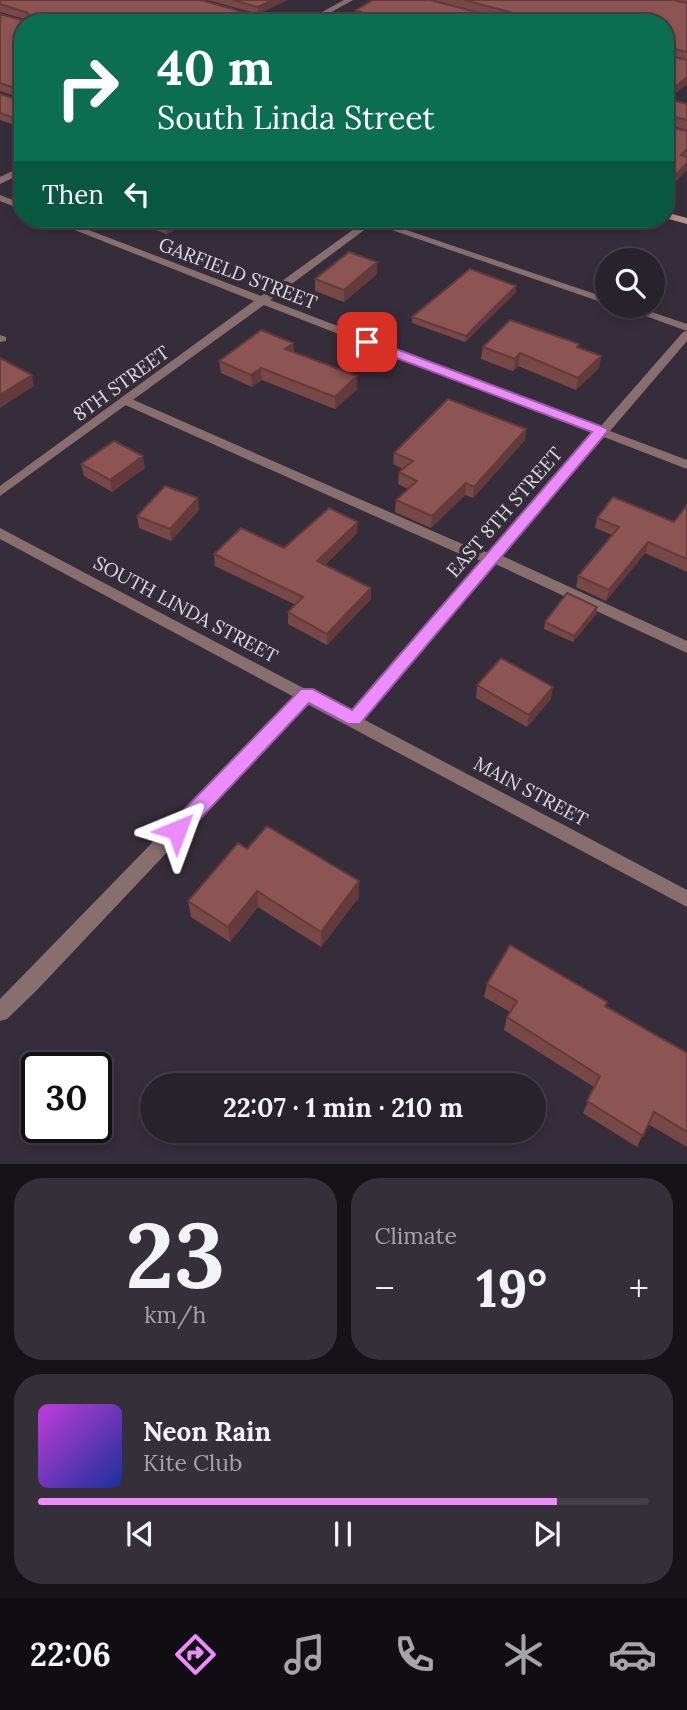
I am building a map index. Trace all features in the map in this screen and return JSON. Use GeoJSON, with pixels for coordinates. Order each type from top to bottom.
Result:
{"type":"FeatureCollection","features":[{"type":"Feature","properties":{"kind":"street"},"geometry":{"type":"LineString","coordinates":[[323,14],[349,0]]}},
{"type":"Feature","properties":{"kind":"street"},"geometry":{"type":"LineString","coordinates":[[220,8],[242,14]]}},
{"type":"Feature","properties":{"kind":"street","name":"GARFIELD STREET"},"geometry":{"type":"LineString","coordinates":[[74,228],[687,465]]}},
{"type":"Feature","properties":{"kind":"street","name":"8TH STREET"},"geometry":{"type":"LineString","coordinates":[[0,492],[263,302],[360,228]]}},
{"type":"Feature","properties":{"kind":"street"},"geometry":{"type":"LineString","coordinates":[[393,228],[595,297]]}},
{"type":"Feature","properties":{"kind":"street"},"geometry":{"type":"LineString","coordinates":[[658,318],[687,328]]}},
{"type":"Feature","properties":{"kind":"street","name":"EAST 8TH STREET"},"geometry":{"type":"LineString","coordinates":[[354,719],[687,334]]}},
{"type":"Feature","properties":{"kind":"street"},"geometry":{"type":"LineString","coordinates":[[127,401],[474,555],[493,557],[687,647]]}},
{"type":"Feature","properties":{"kind":"street","name":"SOUTH LINDA STREET"},"geometry":{"type":"LineString","coordinates":[[0,533],[354,719]]}},
{"type":"Feature","properties":{"kind":"street"},"geometry":{"type":"LineString","coordinates":[[0,1012],[29,985],[307,694]]}},
{"type":"Feature","properties":{"kind":"street","name":"MAIN STREET"},"geometry":{"type":"LineString","coordinates":[[354,719],[687,899]]}},
{"type":"Feature","properties":{"kind":"building"},"geometry":{"type":"Polygon","coordinates":[[[0,0],[201,0],[246,13],[28,14],[0,4],[0,0]]]}},
{"type":"Feature","properties":{"kind":"building"},"geometry":{"type":"Polygon","coordinates":[[[233,0],[272,0],[258,7],[233,0]]]}},
{"type":"Feature","properties":{"kind":"building"},"geometry":{"type":"Polygon","coordinates":[[[373,0],[430,0],[484,14],[358,14],[361,12],[356,10],[373,0]]]}},
{"type":"Feature","properties":{"kind":"building"},"geometry":{"type":"Polygon","coordinates":[[[464,0],[673,0],[687,3],[687,52],[674,49],[674,14],[517,14],[464,0]]]}},
{"type":"Feature","properties":{"kind":"building"},"geometry":{"type":"Polygon","coordinates":[[[0,14],[14,18],[14,88],[0,83],[0,14]]]}},
{"type":"Feature","properties":{"kind":"building"},"geometry":{"type":"Polygon","coordinates":[[[674,57],[687,60],[687,77],[674,88],[674,57]]]}},
{"type":"Feature","properties":{"kind":"building"},"geometry":{"type":"Polygon","coordinates":[[[0,94],[14,99],[14,118],[0,113],[0,94]]]}},
{"type":"Feature","properties":{"kind":"building"},"geometry":{"type":"Polygon","coordinates":[[[674,100],[687,104],[687,120],[674,117],[674,100]]]}},
{"type":"Feature","properties":{"kind":"building"},"geometry":{"type":"Polygon","coordinates":[[[674,128],[687,131],[687,149],[681,155],[687,157],[687,163],[674,177],[674,128]]]}},
{"type":"Feature","properties":{"kind":"building"},"geometry":{"type":"Polygon","coordinates":[[[349,252],[377,262],[344,290],[315,279],[349,252]]]}},
{"type":"Feature","properties":{"kind":"building"},"geometry":{"type":"Polygon","coordinates":[[[470,269],[516,286],[466,336],[412,317],[470,269]]]}},
{"type":"Feature","properties":{"kind":"building"},"geometry":{"type":"Polygon","coordinates":[[[510,320],[579,344],[577,347],[601,356],[578,378],[520,353],[515,359],[483,347],[510,320]]]}},
{"type":"Feature","properties":{"kind":"building"},"geometry":{"type":"Polygon","coordinates":[[[261,330],[293,343],[285,349],[357,376],[335,397],[261,368],[251,375],[219,361],[261,330]]]}},
{"type":"Feature","properties":{"kind":"building"},"geometry":{"type":"Polygon","coordinates":[[[0,358],[32,375],[0,395],[0,358]]]}},
{"type":"Feature","properties":{"kind":"building"},"geometry":{"type":"Polygon","coordinates":[[[448,399],[526,429],[474,487],[466,483],[432,516],[396,500],[417,481],[399,472],[413,461],[394,453],[448,399]]]}},
{"type":"Feature","properties":{"kind":"building"},"geometry":{"type":"Polygon","coordinates":[[[114,441],[143,456],[110,480],[81,464],[114,441]]]}},
{"type":"Feature","properties":{"kind":"building"},"geometry":{"type":"Polygon","coordinates":[[[165,486],[198,498],[170,529],[137,516],[165,486]]]}},
{"type":"Feature","properties":{"kind":"building"},"geometry":{"type":"Polygon","coordinates":[[[613,497],[674,522],[687,505],[687,559],[648,542],[609,590],[578,576],[619,527],[597,518],[613,497]]]}},
{"type":"Feature","properties":{"kind":"building"},"geometry":{"type":"Polygon","coordinates":[[[329,508],[358,522],[317,561],[371,588],[327,634],[288,612],[303,597],[214,554],[241,528],[284,548],[329,508]]]}},
{"type":"Feature","properties":{"kind":"building"},"geometry":{"type":"Polygon","coordinates":[[[567,593],[597,607],[574,636],[545,622],[567,593]]]}},
{"type":"Feature","properties":{"kind":"building"},"geometry":{"type":"Polygon","coordinates":[[[501,658],[553,687],[529,715],[477,685],[501,658]]]}},
{"type":"Feature","properties":{"kind":"building"},"geometry":{"type":"Polygon","coordinates":[[[267,826],[359,881],[321,932],[257,891],[228,927],[188,901],[238,843],[247,849],[267,826]]]}},
{"type":"Feature","properties":{"kind":"building"},"geometry":{"type":"Polygon","coordinates":[[[510,945],[607,1002],[605,1006],[687,1053],[687,1132],[654,1112],[643,1136],[587,1101],[600,1076],[507,1017],[517,1001],[487,984],[510,945]]]}},
{"type":"Feature","properties":{"kind":"route"},"geometry":{"type":"LineString","coordinates":[[177,830],[307,694],[354,719],[601,431],[367,342]]}}]}
